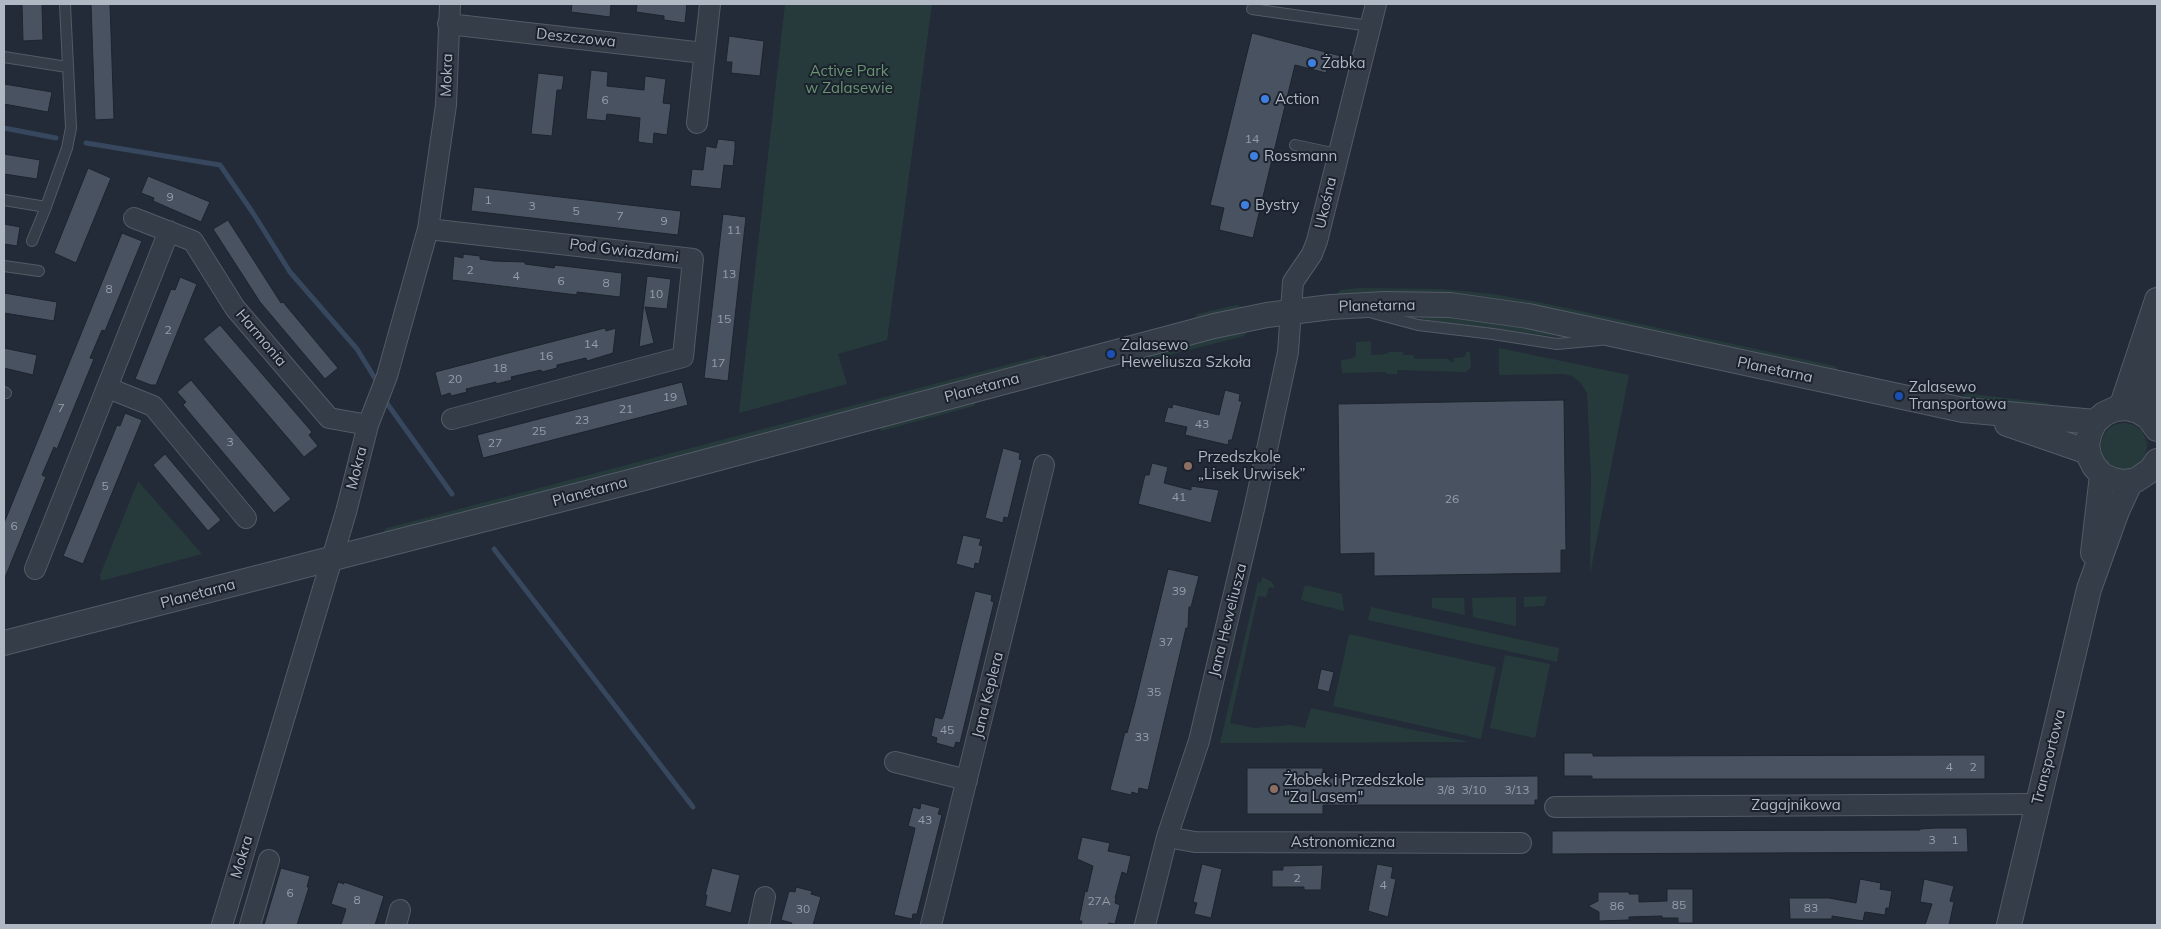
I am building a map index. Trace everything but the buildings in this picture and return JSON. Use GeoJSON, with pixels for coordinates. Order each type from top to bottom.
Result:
{"type":"FeatureCollection","features":[{"type":"Feature","properties":{"kind":"street","name":"Mokra"},"geometry":{"type":"LineString","coordinates":[[222,925],[346,512],[368,425],[387,376],[428,229],[446,105],[450,4]]}},
{"type":"Feature","properties":{"kind":"street"},"geometry":{"type":"LineString","coordinates":[[697,122],[710,4]]}},
{"type":"Feature","properties":{"kind":"street","name":"Ukośna"},"geometry":{"type":"LineString","coordinates":[[1292,311],[1293,282],[1312,254],[1317,241],[1376,4]]}},
{"type":"Feature","properties":{"kind":"street","name":"Deszczowa"},"geometry":{"type":"LineString","coordinates":[[448,24],[704,53]]}},
{"type":"Feature","properties":{"kind":"street","name":"Harmonia"},"geometry":{"type":"LineString","coordinates":[[134,218],[193,241],[235,308],[329,418],[368,425]]}},
{"type":"Feature","properties":{"kind":"street","name":"Pod Gwiazdami"},"geometry":{"type":"LineString","coordinates":[[428,229],[694,259],[683,357],[452,419]]}},
{"type":"Feature","properties":{"kind":"street"},"geometry":{"type":"LineString","coordinates":[[35,569],[169,231]]}},
{"type":"Feature","properties":{"kind":"street"},"geometry":{"type":"LineString","coordinates":[[2121,408],[2157,300]]}},
{"type":"Feature","properties":{"kind":"street","name":"Planetarna"},"geometry":{"type":"LineString","coordinates":[[7,643],[331,560],[1214,326],[1292,311],[1345,306],[1385,304],[1450,305],[1528,316],[1963,410],[2088,452]]}},
{"type":"Feature","properties":{"kind":"street","name":"Jana Heweliusza"},"geometry":{"type":"LineString","coordinates":[[1145,925],[1167,838],[1198,741],[1241,565],[1288,352],[1292,311]]}},
{"type":"Feature","properties":{"kind":"street"},"geometry":{"type":"LineString","coordinates":[[2154,424],[2157,332]]}},
{"type":"Feature","properties":{"kind":"street"},"geometry":{"type":"LineString","coordinates":[[108,388],[153,406],[246,518]]}},
{"type":"Feature","properties":{"kind":"street"},"geometry":{"type":"LineString","coordinates":[[2154,424],[2132,409],[2121,408],[2104,414],[2095,422],[2088,438],[2088,452],[2094,466],[2102,475],[2119,482],[2131,482],[2147,474],[2157,462]]}},
{"type":"Feature","properties":{"kind":"street","name":"Planetarna"},"geometry":{"type":"LineString","coordinates":[[1963,410],[2095,422]]}},
{"type":"Feature","properties":{"kind":"street","name":"Jana Keplera"},"geometry":{"type":"LineString","coordinates":[[931,925],[1044,465]]}},
{"type":"Feature","properties":{"kind":"street","name":"Transportowa"},"geometry":{"type":"LineString","coordinates":[[2089,589],[2102,475]]}},
{"type":"Feature","properties":{"kind":"street","name":"Transportowa"},"geometry":{"type":"LineString","coordinates":[[2009,925],[2089,589],[2113,521],[2131,482]]}},
{"type":"Feature","properties":{"kind":"street"},"geometry":{"type":"LineString","coordinates":[[895,762],[967,780]]}},
{"type":"Feature","properties":{"kind":"street","name":"Zagajnikowa"},"geometry":{"type":"LineString","coordinates":[[1555,807],[2038,804]]}},
{"type":"Feature","properties":{"kind":"street","name":"Astronomiczna"},"geometry":{"type":"LineString","coordinates":[[1167,838],[1195,842],[1521,843]]}},
{"type":"Feature","properties":{"kind":"street"},"geometry":{"type":"LineString","coordinates":[[250,925],[269,860]]}},
{"type":"Feature","properties":{"kind":"street"},"geometry":{"type":"LineString","coordinates":[[759,925],[765,897]]}},
{"type":"Feature","properties":{"kind":"lane"},"geometry":{"type":"LineString","coordinates":[[32,241],[67,148],[71,128],[65,4]]}},
{"type":"Feature","properties":{"kind":"lane"},"geometry":{"type":"LineString","coordinates":[[1252,9],[1370,26]]}},
{"type":"Feature","properties":{"kind":"lane"},"geometry":{"type":"LineString","coordinates":[[4,57],[67,67]]}},
{"type":"Feature","properties":{"kind":"lane"},"geometry":{"type":"LineString","coordinates":[[1295,145],[1338,154]]}},
{"type":"Feature","properties":{"kind":"lane"},"geometry":{"type":"LineString","coordinates":[[4,200],[46,207]]}},
{"type":"Feature","properties":{"kind":"lane"},"geometry":{"type":"LineString","coordinates":[[4,266],[39,271]]}},
{"type":"Feature","properties":{"kind":"green space","name":"Active Park w Zalasewie"},"geometry":{"type":"Polygon","coordinates":[[[785,4],[932,4],[887,340],[838,354],[847,384],[739,413],[785,4]]]}},
{"type":"Feature","properties":{"kind":"green space"},"geometry":{"type":"Polygon","coordinates":[[[1360,288],[1441,289],[1493,294],[1835,366],[1841,373],[1336,295],[1341,290],[1360,288]]]}},
{"type":"Feature","properties":{"kind":"green space"},"geometry":{"type":"Polygon","coordinates":[[[1236,305],[1241,306],[1244,310],[1194,322],[1197,314],[1236,305]]]}},
{"type":"Feature","properties":{"kind":"green space"},"geometry":{"type":"Polygon","coordinates":[[[1420,314],[1493,319],[1568,336],[1565,338],[1420,319],[1420,314]]]}},
{"type":"Feature","properties":{"kind":"green space"},"geometry":{"type":"Polygon","coordinates":[[[1248,331],[1244,336],[1130,365],[1124,362],[1217,335],[1248,331]]]}},
{"type":"Feature","properties":{"kind":"green space"},"geometry":{"type":"Polygon","coordinates":[[[1371,341],[1371,355],[1403,352],[1403,355],[1413,355],[1415,359],[1448,359],[1454,362],[1454,358],[1465,357],[1466,352],[1470,352],[1471,367],[1466,372],[1397,370],[1397,374],[1387,374],[1386,372],[1342,373],[1341,360],[1356,356],[1356,342],[1371,341]]]}},
{"type":"Feature","properties":{"kind":"green space"},"geometry":{"type":"Polygon","coordinates":[[[1499,348],[1629,375],[1590,574],[1591,476],[1587,393],[1580,382],[1572,376],[1564,374],[1499,375],[1499,348]]]}},
{"type":"Feature","properties":{"kind":"green space"},"geometry":{"type":"Polygon","coordinates":[[[1044,355],[1050,359],[384,536],[384,531],[387,528],[1044,355]]]}},
{"type":"Feature","properties":{"kind":"green space"},"geometry":{"type":"Polygon","coordinates":[[[1964,393],[2049,403],[2048,411],[1984,402],[1964,397],[1964,393]]]}},
{"type":"Feature","properties":{"kind":"green space"},"geometry":{"type":"Polygon","coordinates":[[[977,401],[974,406],[881,431],[880,427],[977,401]]]}},
{"type":"Feature","properties":{"kind":"green space"},"geometry":{"type":"Polygon","coordinates":[[[2119,423],[2129,423],[2143,433],[2147,446],[2143,459],[2137,465],[2129,469],[2119,469],[2105,459],[2101,451],[2101,441],[2111,427],[2119,423]]]}},
{"type":"Feature","properties":{"kind":"green space"},"geometry":{"type":"Polygon","coordinates":[[[138,481],[202,554],[101,581],[100,575],[138,481]]]}},
{"type":"Feature","properties":{"kind":"green space"},"geometry":{"type":"Polygon","coordinates":[[[1262,577],[1272,582],[1275,588],[1269,587],[1266,597],[1258,596],[1230,723],[1255,728],[1291,725],[1305,728],[1311,708],[1470,742],[1220,743],[1258,582],[1261,583],[1262,577]]]}},
{"type":"Feature","properties":{"kind":"green space"},"geometry":{"type":"Polygon","coordinates":[[[1305,585],[1342,594],[1344,611],[1301,600],[1305,585]]]}},
{"type":"Feature","properties":{"kind":"green space"},"geometry":{"type":"Polygon","coordinates":[[[1547,596],[1544,606],[1524,607],[1524,597],[1547,596]]]}},
{"type":"Feature","properties":{"kind":"green space"},"geometry":{"type":"Polygon","coordinates":[[[1516,597],[1516,626],[1473,617],[1472,598],[1516,597]]]}},
{"type":"Feature","properties":{"kind":"green space"},"geometry":{"type":"Polygon","coordinates":[[[1432,598],[1464,598],[1465,615],[1432,608],[1432,598]]]}},
{"type":"Feature","properties":{"kind":"green space"},"geometry":{"type":"Polygon","coordinates":[[[1371,607],[1559,648],[1557,662],[1368,620],[1371,607]]]}},
{"type":"Feature","properties":{"kind":"green space"},"geometry":{"type":"Polygon","coordinates":[[[1349,634],[1496,667],[1481,739],[1333,706],[1349,634]]]}},
{"type":"Feature","properties":{"kind":"green space"},"geometry":{"type":"Polygon","coordinates":[[[1505,655],[1550,664],[1535,738],[1490,728],[1505,655]]]}},
{"type":"Feature","properties":{"kind":"waterway"},"geometry":{"type":"LineString","coordinates":[[4,128],[56,138]]}},
{"type":"Feature","properties":{"kind":"waterway"},"geometry":{"type":"LineString","coordinates":[[86,143],[220,165],[290,272],[357,349],[376,380]]}},
{"type":"Feature","properties":{"kind":"waterway"},"geometry":{"type":"LineString","coordinates":[[386,402],[452,494]]}},
{"type":"Feature","properties":{"kind":"waterway"},"geometry":{"type":"LineString","coordinates":[[494,549],[693,807]]}},
{"type":"Feature","properties":{"kind":"place","name":"Żabka"},"geometry":{"type":"Point","coordinates":[1312,63]}},
{"type":"Feature","properties":{"kind":"place","name":"Action"},"geometry":{"type":"Point","coordinates":[1265,99]}},
{"type":"Feature","properties":{"kind":"place","name":"Rossmann"},"geometry":{"type":"Point","coordinates":[1254,156]}},
{"type":"Feature","properties":{"kind":"place","name":"Bystry"},"geometry":{"type":"Point","coordinates":[1245,205]}},
{"type":"Feature","properties":{"kind":"place","name":"Zalasewo Heweliusza Szkoła"},"geometry":{"type":"Point","coordinates":[1111,354]}},
{"type":"Feature","properties":{"kind":"place","name":"Zalasewo Transportowa"},"geometry":{"type":"Point","coordinates":[1899,396]}},
{"type":"Feature","properties":{"kind":"place","name":"Przedszkole „Lisek Urwisek”"},"geometry":{"type":"Point","coordinates":[1188,466]}},
{"type":"Feature","properties":{"kind":"place","name":"Żłobek i Przedszkole \"Za Lasem\""},"geometry":{"type":"Point","coordinates":[1274,789]}}]}
